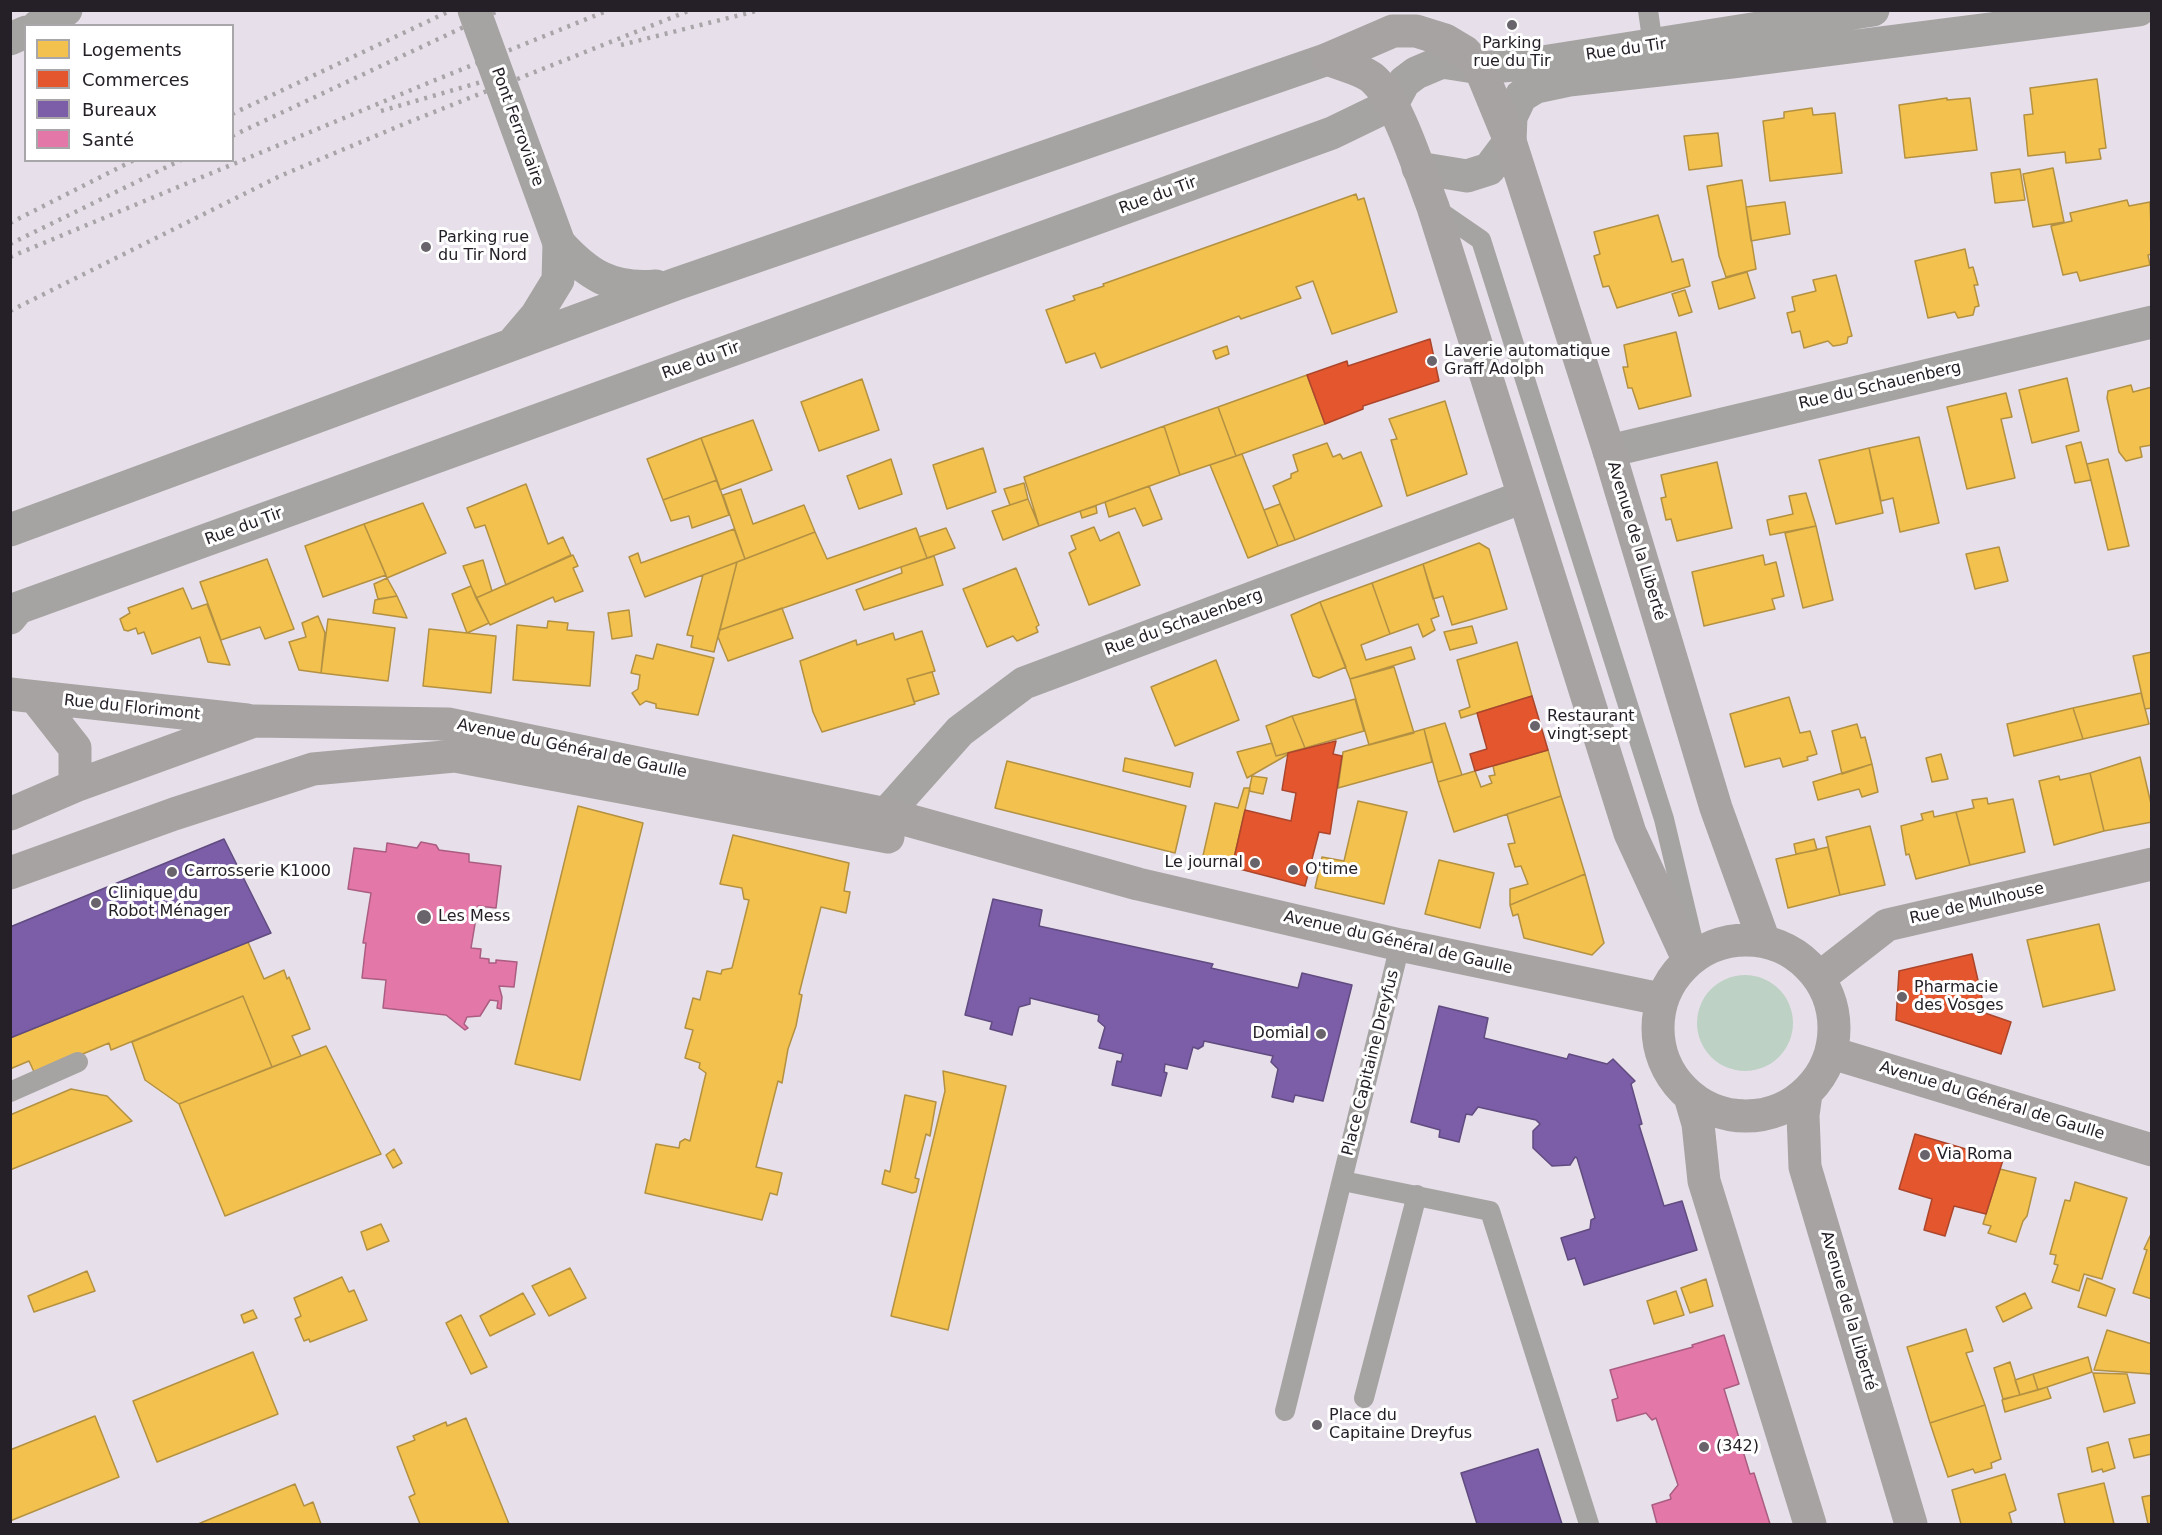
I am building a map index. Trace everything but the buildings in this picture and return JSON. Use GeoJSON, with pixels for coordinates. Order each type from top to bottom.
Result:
{"type":"FeatureCollection","features":[{"type":"Feature","properties":{"kind":"main road"},"geometry":{"type":"LineString","coordinates":[[1328,59],[1393,31],[1416,31],[1445,40],[1465,52],[1480,68]]}},
{"type":"Feature","properties":{"kind":"main road"},"geometry":{"type":"LineString","coordinates":[[1328,59],[1371,77],[1392,104],[1418,168],[1433,207],[1630,833],[1692,956]]}},
{"type":"Feature","properties":{"kind":"main road","name":"Avenue de la Liberté"},"geometry":{"type":"LineString","coordinates":[[1480,68],[1510,141],[1609,451],[1716,808],[1764,941]]}},
{"type":"Feature","properties":{"kind":"main road"},"geometry":{"type":"LineString","coordinates":[[23,695],[75,748],[75,786]]}},
{"type":"Feature","properties":{"kind":"main road","name":"Rue du Florimont"},"geometry":{"type":"LineString","coordinates":[[23,695],[254,721]]}},
{"type":"Feature","properties":{"kind":"main road","name":"Avenue du Général de Gaulle"},"geometry":{"type":"LineString","coordinates":[[10,814],[75,786],[254,721],[448,724],[886,814],[1138,884],[1400,945],[1660,999]]}},
{"type":"Feature","properties":{"kind":"main road","name":"Avenue du Général de Gaulle"},"geometry":{"type":"LineString","coordinates":[[10,873],[174,814],[313,769],[455,756],[1138,884]]}},
{"type":"Feature","properties":{"kind":"main road","name":"Rue de Mulhouse"},"geometry":{"type":"LineString","coordinates":[[1819,978],[1887,925],[2151,864]]}},
{"type":"Feature","properties":{"kind":"main road"},"geometry":{"type":"LineString","coordinates":[[1691,1100],[1749,1119],[1806,1094],[1822,1075],[1832,1053],[1835,1027],[1830,1001],[1819,978],[1780,946],[1764,941],[1728,940],[1692,956],[1660,999],[1659,1055],[1691,1100],[1698,1124],[1704,1181],[1810,1524]]}},
{"type":"Feature","properties":{"kind":"main road","name":"Avenue du Général de Gaulle"},"geometry":{"type":"LineString","coordinates":[[1832,1053],[2151,1150]]}},
{"type":"Feature","properties":{"kind":"main road","name":"Avenue de la Liberté"},"geometry":{"type":"LineString","coordinates":[[1806,1094],[1803,1115],[1805,1167],[1911,1524]]}},
{"type":"Feature","properties":{"kind":"street"},"geometry":{"type":"LineString","coordinates":[[42,24],[66,10]]}},
{"type":"Feature","properties":{"kind":"street","name":"Pont Ferroviaire"},"geometry":{"type":"LineString","coordinates":[[474,10],[559,243]]}},
{"type":"Feature","properties":{"kind":"street","name":"Rue du Tir"},"geometry":{"type":"LineString","coordinates":[[1510,141],[1511,117],[1521,96],[1536,87],[1569,80],[2139,10]]}},
{"type":"Feature","properties":{"kind":"street"},"geometry":{"type":"LineString","coordinates":[[1865,45],[1866,11]]}},
{"type":"Feature","properties":{"kind":"street","name":"Rue du Tir"},"geometry":{"type":"LineString","coordinates":[[1480,68],[1653,46],[1866,11]]}},
{"type":"Feature","properties":{"kind":"street"},"geometry":{"type":"LineString","coordinates":[[10,39],[24,33]]}},
{"type":"Feature","properties":{"kind":"street"},"geometry":{"type":"LineString","coordinates":[[10,530],[676,284],[1328,59]]}},
{"type":"Feature","properties":{"kind":"street"},"geometry":{"type":"LineString","coordinates":[[1392,104],[1404,82],[1429,67],[1442,62],[1480,68]]}},
{"type":"Feature","properties":{"kind":"street","name":"Rue du Tir"},"geometry":{"type":"LineString","coordinates":[[10,618],[18,608],[1332,133],[1392,104]]}},
{"type":"Feature","properties":{"kind":"street"},"geometry":{"type":"LineString","coordinates":[[1418,168],[1467,176],[1489,169],[1510,141]]}},
{"type":"Feature","properties":{"kind":"street"},"geometry":{"type":"LineString","coordinates":[[559,243],[579,266],[602,279],[634,288],[676,284]]}},
{"type":"Feature","properties":{"kind":"street"},"geometry":{"type":"LineString","coordinates":[[513,343],[536,316],[558,280],[559,243]]}},
{"type":"Feature","properties":{"kind":"street","name":"Rue du Schauenberg"},"geometry":{"type":"LineString","coordinates":[[1609,451],[2151,322]]}},
{"type":"Feature","properties":{"kind":"street","name":"Rue du Schauenberg"},"geometry":{"type":"LineString","coordinates":[[886,814],[960,731],[1024,683],[1523,496]]}},
{"type":"Feature","properties":{"kind":"lane"},"geometry":{"type":"LineString","coordinates":[[1648,10],[1653,46]]}},
{"type":"Feature","properties":{"kind":"lane"},"geometry":{"type":"LineString","coordinates":[[1433,207],[1481,240],[1664,819],[1692,956]]}},
{"type":"Feature","properties":{"kind":"lane","name":"Place Capitaine Dreyfus"},"geometry":{"type":"LineString","coordinates":[[1286,1411],[1400,945]]}},
{"type":"Feature","properties":{"kind":"lane"},"geometry":{"type":"LineString","coordinates":[[10,1092],[78,1062]]}},
{"type":"Feature","properties":{"kind":"lane"},"geometry":{"type":"LineString","coordinates":[[1342,1181],[1490,1211],[1589,1524]]}},
{"type":"Feature","properties":{"kind":"lane"},"geometry":{"type":"LineString","coordinates":[[1364,1398],[1418,1195]]}},
{"type":"Feature","properties":{"kind":"green space"},"geometry":{"type":"Polygon","coordinates":[[[1745,975],[1764,978],[1779,989],[1790,1004],[1793,1023],[1790,1042],[1779,1057],[1764,1068],[1745,1071],[1726,1068],[1711,1057],[1700,1042],[1697,1023],[1700,1004],[1711,989],[1726,978],[1745,975]]]}},
{"type":"Feature","properties":{"kind":"railway"},"geometry":{"type":"LineString","coordinates":[[234,113],[452,10]]}},
{"type":"Feature","properties":{"kind":"railway"},"geometry":{"type":"LineString","coordinates":[[234,135],[500,10]]}},
{"type":"Feature","properties":{"kind":"railway"},"geometry":{"type":"LineString","coordinates":[[10,257],[609,10]]}},
{"type":"Feature","properties":{"kind":"railway"},"geometry":{"type":"LineString","coordinates":[[10,311],[280,176],[691,10]]}},
{"type":"Feature","properties":{"kind":"railway"},"geometry":{"type":"LineString","coordinates":[[621,45],[760,10]]}},
{"type":"Feature","properties":{"kind":"railway"},"geometry":{"type":"LineString","coordinates":[[381,111],[516,72]]}},
{"type":"Feature","properties":{"kind":"railway"},"geometry":{"type":"LineString","coordinates":[[10,223],[130,162]]}},
{"type":"Feature","properties":{"kind":"railway"},"geometry":{"type":"LineString","coordinates":[[10,244],[177,162]]}},
{"type":"Feature","properties":{"kind":"place","name":"Parking rue du Tir"},"geometry":{"type":"Point","coordinates":[1512,25]}},
{"type":"Feature","properties":{"kind":"place","name":"Parking rue du Tir Nord"},"geometry":{"type":"Point","coordinates":[426,247]}},
{"type":"Feature","properties":{"kind":"place","name":"Laverie automatique Graff Adolph"},"geometry":{"type":"Point","coordinates":[1432,361]}},
{"type":"Feature","properties":{"kind":"place","name":"Restaurant vingt-sept"},"geometry":{"type":"Point","coordinates":[1535,726]}},
{"type":"Feature","properties":{"kind":"place","name":"Le journal"},"geometry":{"type":"Point","coordinates":[1255,863]}},
{"type":"Feature","properties":{"kind":"place","name":"O'time"},"geometry":{"type":"Point","coordinates":[1293,870]}},
{"type":"Feature","properties":{"kind":"place","name":"Carrosserie K1000"},"geometry":{"type":"Point","coordinates":[172,872]}},
{"type":"Feature","properties":{"kind":"place","name":"Clinique du Robot Ménager"},"geometry":{"type":"Point","coordinates":[96,903]}},
{"type":"Feature","properties":{"kind":"place","name":"Les Mess"},"geometry":{"type":"Point","coordinates":[424,917]}},
{"type":"Feature","properties":{"kind":"place","name":"Pharmacie des Vosges"},"geometry":{"type":"Point","coordinates":[1902,997]}},
{"type":"Feature","properties":{"kind":"place","name":"Domial"},"geometry":{"type":"Point","coordinates":[1321,1034]}},
{"type":"Feature","properties":{"kind":"place","name":"Via Roma"},"geometry":{"type":"Point","coordinates":[1925,1155]}},
{"type":"Feature","properties":{"kind":"place","name":"Place du Capitaine Dreyfus"},"geometry":{"type":"Point","coordinates":[1317,1425]}},
{"type":"Feature","properties":{"kind":"place","name":"(342)"},"geometry":{"type":"Point","coordinates":[1704,1447]}}]}
